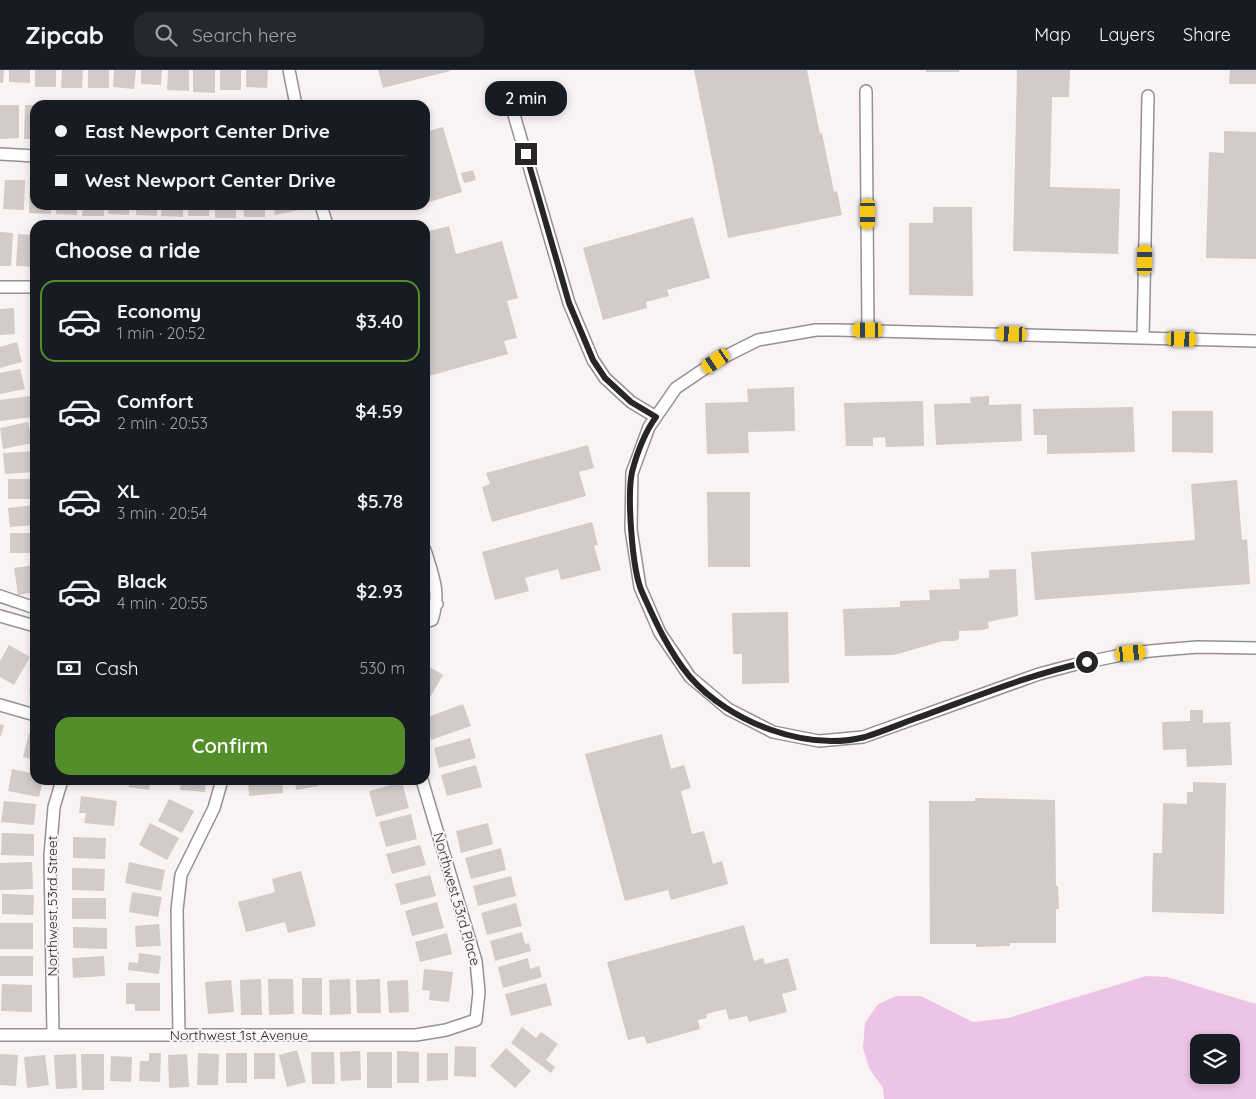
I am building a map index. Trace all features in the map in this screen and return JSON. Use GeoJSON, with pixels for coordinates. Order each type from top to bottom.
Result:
{"type":"FeatureCollection","features":[{"type":"Feature","properties":{"kind":"street"},"geometry":{"type":"LineString","coordinates":[[289,70],[295,100]]}},
{"type":"Feature","properties":{"kind":"street"},"geometry":{"type":"LineString","coordinates":[[866,91],[868,330]]}},
{"type":"Feature","properties":{"kind":"street"},"geometry":{"type":"LineString","coordinates":[[1144,338],[1148,96]]}},
{"type":"Feature","properties":{"kind":"street"},"geometry":{"type":"LineString","coordinates":[[512,108],[569,303],[593,360],[605,378],[631,402],[656,417]]}},
{"type":"Feature","properties":{"kind":"street"},"geometry":{"type":"LineString","coordinates":[[0,154],[30,156]]}},
{"type":"Feature","properties":{"kind":"street"},"geometry":{"type":"LineString","coordinates":[[0,287],[30,287]]}},
{"type":"Feature","properties":{"kind":"street"},"geometry":{"type":"LineString","coordinates":[[1256,341],[868,330],[816,330],[758,340],[716,361],[676,388],[649,427],[632,473],[631,529],[640,587],[660,632],[690,677],[728,709],[773,732],[819,741],[863,737],[1039,674],[1091,661],[1161,650],[1198,647],[1256,648]]}},
{"type":"Feature","properties":{"kind":"street"},"geometry":{"type":"LineString","coordinates":[[430,566],[436,586],[437,604],[432,620],[430,621]]}},
{"type":"Feature","properties":{"kind":"street"},"geometry":{"type":"LineString","coordinates":[[0,596],[30,606]]}},
{"type":"Feature","properties":{"kind":"street"},"geometry":{"type":"LineString","coordinates":[[430,606],[437,604]]}},
{"type":"Feature","properties":{"kind":"street"},"geometry":{"type":"LineString","coordinates":[[0,616],[30,625]]}},
{"type":"Feature","properties":{"kind":"street"},"geometry":{"type":"LineString","coordinates":[[0,705],[30,714]]}},
{"type":"Feature","properties":{"kind":"street","name":"Northwest 53rd Street"},"geometry":{"type":"LineString","coordinates":[[53,1034],[50,856],[54,807],[61,785]]}},
{"type":"Feature","properties":{"kind":"street"},"geometry":{"type":"LineString","coordinates":[[178,1035],[177,910],[181,875],[214,808],[221,785]]}},
{"type":"Feature","properties":{"kind":"street","name":"Northwest 53rd Place"},"geometry":{"type":"LineString","coordinates":[[423,785],[476,961],[479,992],[476,1020]]}},
{"type":"Feature","properties":{"kind":"street","name":"Northwest 1st Avenue"},"geometry":{"type":"LineString","coordinates":[[0,1035],[416,1035],[446,1030],[476,1020]]}},
{"type":"Feature","properties":{"kind":"shaded area"},"geometry":{"type":"Polygon","coordinates":[[[1146,976],[1167,977],[1256,1004],[1256,1099],[884,1099],[883,1088],[869,1068],[863,1048],[865,1023],[878,1004],[896,996],[921,996],[973,1022],[1008,1018],[1146,976]]]}},
{"type":"Feature","properties":{"kind":"building"},"geometry":{"type":"Polygon","coordinates":[[[0,70],[4,70],[3,83],[0,83],[0,70]]]}},
{"type":"Feature","properties":{"kind":"building"},"geometry":{"type":"Polygon","coordinates":[[[9,70],[30,70],[30,83],[9,82],[9,70]]]}},
{"type":"Feature","properties":{"kind":"building"},"geometry":{"type":"Polygon","coordinates":[[[35,70],[56,70],[56,87],[35,87],[35,70]]]}},
{"type":"Feature","properties":{"kind":"building"},"geometry":{"type":"Polygon","coordinates":[[[62,70],[83,70],[82,88],[61,88],[62,70]]]}},
{"type":"Feature","properties":{"kind":"building"},"geometry":{"type":"Polygon","coordinates":[[[88,70],[109,70],[109,88],[88,88],[88,70]]]}},
{"type":"Feature","properties":{"kind":"building"},"geometry":{"type":"Polygon","coordinates":[[[114,70],[136,70],[134,89],[113,87],[114,70]]]}},
{"type":"Feature","properties":{"kind":"building"},"geometry":{"type":"Polygon","coordinates":[[[141,70],[162,70],[161,85],[141,84],[141,70]]]}},
{"type":"Feature","properties":{"kind":"building"},"geometry":{"type":"Polygon","coordinates":[[[168,70],[189,70],[189,91],[167,90],[168,70]]]}},
{"type":"Feature","properties":{"kind":"building"},"geometry":{"type":"Polygon","coordinates":[[[193,70],[215,70],[215,93],[193,92],[193,70]]]}},
{"type":"Feature","properties":{"kind":"building"},"geometry":{"type":"Polygon","coordinates":[[[220,70],[241,70],[241,90],[220,90],[220,70]]]}},
{"type":"Feature","properties":{"kind":"building"},"geometry":{"type":"Polygon","coordinates":[[[246,70],[268,70],[267,88],[246,87],[246,70]]]}},
{"type":"Feature","properties":{"kind":"building"},"geometry":{"type":"Polygon","coordinates":[[[378,70],[450,70],[450,71],[383,88],[378,70]]]}},
{"type":"Feature","properties":{"kind":"building"},"geometry":{"type":"Polygon","coordinates":[[[694,70],[807,70],[834,192],[837,191],[842,215],[728,238],[694,70]]]}},
{"type":"Feature","properties":{"kind":"building"},"geometry":{"type":"Polygon","coordinates":[[[926,70],[959,70],[959,72],[926,72],[926,70]]]}},
{"type":"Feature","properties":{"kind":"building"},"geometry":{"type":"Polygon","coordinates":[[[1017,70],[1070,70],[1069,97],[1052,97],[1050,187],[1120,189],[1118,254],[1013,251],[1017,70]]]}},
{"type":"Feature","properties":{"kind":"building"},"geometry":{"type":"Polygon","coordinates":[[[1230,70],[1256,70],[1256,84],[1229,84],[1230,70]]]}},
{"type":"Feature","properties":{"kind":"building"},"geometry":{"type":"Polygon","coordinates":[[[0,105],[19,105],[19,138],[0,139],[0,105]]]}},
{"type":"Feature","properties":{"kind":"building"},"geometry":{"type":"Polygon","coordinates":[[[25,105],[30,105],[30,139],[24,139],[25,105]]]}},
{"type":"Feature","properties":{"kind":"building"},"geometry":{"type":"Polygon","coordinates":[[[443,127],[462,192],[430,202],[430,131],[443,127]]]}},
{"type":"Feature","properties":{"kind":"building"},"geometry":{"type":"Polygon","coordinates":[[[1224,131],[1256,132],[1256,259],[1206,258],[1209,152],[1224,153],[1224,131]]]}},
{"type":"Feature","properties":{"kind":"building"},"geometry":{"type":"Polygon","coordinates":[[[473,170],[476,180],[464,183],[461,173],[473,170]]]}},
{"type":"Feature","properties":{"kind":"building"},"geometry":{"type":"Polygon","coordinates":[[[5,180],[25,180],[24,210],[3,209],[5,180]]]}},
{"type":"Feature","properties":{"kind":"building"},"geometry":{"type":"Polygon","coordinates":[[[30,180],[30,210],[51,210],[51,214],[29,213],[30,180]]]}},
{"type":"Feature","properties":{"kind":"building"},"geometry":{"type":"Polygon","coordinates":[[[933,207],[972,207],[973,296],[909,295],[909,223],[933,223],[933,207]]]}},
{"type":"Feature","properties":{"kind":"building"},"geometry":{"type":"Polygon","coordinates":[[[56,210],[77,210],[77,215],[56,214],[56,210]]]}},
{"type":"Feature","properties":{"kind":"building"},"geometry":{"type":"Polygon","coordinates":[[[83,210],[104,210],[104,216],[82,216],[83,210]]]}},
{"type":"Feature","properties":{"kind":"building"},"geometry":{"type":"Polygon","coordinates":[[[108,210],[130,210],[129,215],[108,214],[108,210]]]}},
{"type":"Feature","properties":{"kind":"building"},"geometry":{"type":"Polygon","coordinates":[[[136,210],[157,210],[157,216],[136,215],[136,210]]]}},
{"type":"Feature","properties":{"kind":"building"},"geometry":{"type":"Polygon","coordinates":[[[162,210],[183,210],[183,217],[161,216],[162,210]]]}},
{"type":"Feature","properties":{"kind":"building"},"geometry":{"type":"Polygon","coordinates":[[[189,210],[210,210],[209,216],[188,216],[189,210]]]}},
{"type":"Feature","properties":{"kind":"building"},"geometry":{"type":"Polygon","coordinates":[[[215,210],[236,210],[236,218],[215,218],[215,210]]]}},
{"type":"Feature","properties":{"kind":"building"},"geometry":{"type":"Polygon","coordinates":[[[243,210],[265,210],[265,217],[244,217],[243,210]]]}},
{"type":"Feature","properties":{"kind":"building"},"geometry":{"type":"Polygon","coordinates":[[[274,210],[298,210],[275,215],[274,210]]]}},
{"type":"Feature","properties":{"kind":"building"},"geometry":{"type":"Polygon","coordinates":[[[693,217],[710,278],[667,290],[669,296],[646,302],[647,308],[603,320],[583,248],[693,217]]]}},
{"type":"Feature","properties":{"kind":"building"},"geometry":{"type":"Polygon","coordinates":[[[449,226],[456,254],[502,241],[518,298],[507,301],[517,338],[504,341],[508,354],[430,376],[430,231],[449,226]]]}},
{"type":"Feature","properties":{"kind":"building"},"geometry":{"type":"Polygon","coordinates":[[[0,232],[13,233],[11,266],[0,266],[0,232]]]}},
{"type":"Feature","properties":{"kind":"building"},"geometry":{"type":"Polygon","coordinates":[[[18,234],[30,235],[30,267],[16,266],[18,234]]]}},
{"type":"Feature","properties":{"kind":"building"},"geometry":{"type":"Polygon","coordinates":[[[14,308],[15,334],[0,335],[0,309],[14,308]]]}},
{"type":"Feature","properties":{"kind":"building"},"geometry":{"type":"Polygon","coordinates":[[[17,342],[22,362],[0,368],[0,347],[17,342]]]}},
{"type":"Feature","properties":{"kind":"building"},"geometry":{"type":"Polygon","coordinates":[[[20,369],[25,389],[0,394],[0,373],[20,369]]]}},
{"type":"Feature","properties":{"kind":"building"},"geometry":{"type":"Polygon","coordinates":[[[794,387],[795,431],[748,432],[749,453],[707,454],[705,403],[748,402],[747,389],[794,387]]]}},
{"type":"Feature","properties":{"kind":"building"},"geometry":{"type":"Polygon","coordinates":[[[30,396],[30,417],[0,421],[0,400],[30,396]]]}},
{"type":"Feature","properties":{"kind":"building"},"geometry":{"type":"Polygon","coordinates":[[[989,396],[989,405],[1021,404],[1022,441],[936,445],[934,404],[971,403],[970,397],[989,396]]]}},
{"type":"Feature","properties":{"kind":"building"},"geometry":{"type":"Polygon","coordinates":[[[923,401],[924,446],[886,447],[885,437],[873,438],[873,446],[846,446],[844,403],[923,401]]]}},
{"type":"Feature","properties":{"kind":"building"},"geometry":{"type":"Polygon","coordinates":[[[1133,407],[1135,452],[1047,454],[1047,435],[1034,435],[1033,409],[1133,407]]]}},
{"type":"Feature","properties":{"kind":"building"},"geometry":{"type":"Polygon","coordinates":[[[1172,411],[1213,411],[1213,453],[1172,452],[1172,411]]]}},
{"type":"Feature","properties":{"kind":"building"},"geometry":{"type":"Polygon","coordinates":[[[28,422],[30,444],[3,449],[0,428],[28,422]]]}},
{"type":"Feature","properties":{"kind":"building"},"geometry":{"type":"Polygon","coordinates":[[[588,445],[594,468],[579,472],[586,496],[492,522],[482,487],[490,484],[486,473],[588,445]]]}},
{"type":"Feature","properties":{"kind":"building"},"geometry":{"type":"Polygon","coordinates":[[[30,451],[30,472],[5,474],[3,453],[30,451]]]}},
{"type":"Feature","properties":{"kind":"building"},"geometry":{"type":"Polygon","coordinates":[[[8,479],[30,479],[30,499],[8,499],[8,479]]]}},
{"type":"Feature","properties":{"kind":"building"},"geometry":{"type":"Polygon","coordinates":[[[1237,480],[1242,540],[1247,539],[1250,584],[1035,600],[1031,552],[1195,540],[1191,484],[1237,480]]]}},
{"type":"Feature","properties":{"kind":"building"},"geometry":{"type":"Polygon","coordinates":[[[707,492],[750,492],[750,567],[708,567],[707,492]]]}},
{"type":"Feature","properties":{"kind":"building"},"geometry":{"type":"Polygon","coordinates":[[[30,506],[30,525],[10,527],[8,508],[30,506]]]}},
{"type":"Feature","properties":{"kind":"building"},"geometry":{"type":"Polygon","coordinates":[[[592,522],[598,545],[594,546],[601,570],[561,580],[558,569],[525,578],[529,591],[495,600],[482,552],[592,522]]]}},
{"type":"Feature","properties":{"kind":"building"},"geometry":{"type":"Polygon","coordinates":[[[10,533],[30,533],[30,553],[10,553],[10,533]]]}},
{"type":"Feature","properties":{"kind":"building"},"geometry":{"type":"Polygon","coordinates":[[[30,566],[30,593],[18,595],[14,568],[30,566]]]}},
{"type":"Feature","properties":{"kind":"building"},"geometry":{"type":"Polygon","coordinates":[[[1016,569],[1018,616],[988,622],[989,628],[982,630],[959,631],[959,639],[954,641],[943,641],[894,655],[845,656],[843,609],[900,607],[900,601],[930,600],[929,590],[960,589],[959,579],[989,578],[989,570],[1016,569]]]}},
{"type":"Feature","properties":{"kind":"building"},"geometry":{"type":"Polygon","coordinates":[[[788,612],[789,683],[742,684],[742,654],[733,654],[732,613],[788,612]]]}},
{"type":"Feature","properties":{"kind":"building"},"geometry":{"type":"Polygon","coordinates":[[[9,645],[30,657],[14,685],[0,677],[0,661],[9,645]]]}},
{"type":"Feature","properties":{"kind":"building"},"geometry":{"type":"Polygon","coordinates":[[[430,667],[443,675],[430,697],[430,667]]]}},
{"type":"Feature","properties":{"kind":"building"},"geometry":{"type":"Polygon","coordinates":[[[463,704],[471,726],[431,740],[430,716],[463,704]]]}},
{"type":"Feature","properties":{"kind":"building"},"geometry":{"type":"Polygon","coordinates":[[[1190,710],[1203,710],[1203,723],[1230,722],[1232,765],[1187,767],[1186,749],[1163,750],[1162,722],[1190,721],[1190,710]]]}},
{"type":"Feature","properties":{"kind":"building"},"geometry":{"type":"Polygon","coordinates":[[[0,724],[4,725],[1,736],[0,736],[0,724]]]}},
{"type":"Feature","properties":{"kind":"building"},"geometry":{"type":"Polygon","coordinates":[[[29,733],[30,733],[30,759],[23,757],[29,733]]]}},
{"type":"Feature","properties":{"kind":"building"},"geometry":{"type":"Polygon","coordinates":[[[662,734],[671,769],[684,765],[691,788],[681,791],[692,834],[704,831],[713,864],[722,861],[728,884],[671,900],[668,890],[625,901],[585,754],[662,734]]]}},
{"type":"Feature","properties":{"kind":"building"},"geometry":{"type":"Polygon","coordinates":[[[470,738],[476,758],[439,768],[434,748],[470,738]]]}},
{"type":"Feature","properties":{"kind":"building"},"geometry":{"type":"Polygon","coordinates":[[[476,765],[482,787],[447,796],[441,775],[476,765]]]}},
{"type":"Feature","properties":{"kind":"building"},"geometry":{"type":"Polygon","coordinates":[[[12,769],[30,773],[30,785],[42,785],[39,797],[8,791],[12,769]]]}},
{"type":"Feature","properties":{"kind":"building"},"geometry":{"type":"Polygon","coordinates":[[[1193,782],[1226,783],[1224,914],[1152,912],[1153,853],[1162,853],[1163,803],[1187,804],[1187,792],[1193,792],[1193,782]]]}},
{"type":"Feature","properties":{"kind":"building"},"geometry":{"type":"Polygon","coordinates":[[[129,785],[150,785],[149,790],[129,787],[129,785]]]}},
{"type":"Feature","properties":{"kind":"building"},"geometry":{"type":"Polygon","coordinates":[[[181,785],[206,785],[205,792],[180,790],[181,785]]]}},
{"type":"Feature","properties":{"kind":"building"},"geometry":{"type":"Polygon","coordinates":[[[248,785],[282,785],[283,793],[249,796],[248,785]]]}},
{"type":"Feature","properties":{"kind":"building"},"geometry":{"type":"Polygon","coordinates":[[[296,785],[318,785],[318,786],[296,790],[296,785]]]}},
{"type":"Feature","properties":{"kind":"building"},"geometry":{"type":"Polygon","coordinates":[[[391,785],[403,785],[409,808],[376,817],[369,791],[391,785]]]}},
{"type":"Feature","properties":{"kind":"building"},"geometry":{"type":"Polygon","coordinates":[[[81,796],[117,801],[114,826],[84,823],[86,813],[79,813],[81,796]]]}},
{"type":"Feature","properties":{"kind":"building"},"geometry":{"type":"Polygon","coordinates":[[[975,798],[1055,800],[1056,886],[1058,886],[1059,909],[1056,909],[1056,943],[1010,943],[1010,946],[976,947],[976,944],[930,944],[929,801],[975,801],[975,798]]]}},
{"type":"Feature","properties":{"kind":"building"},"geometry":{"type":"Polygon","coordinates":[[[169,799],[194,811],[182,833],[158,821],[169,799]]]}},
{"type":"Feature","properties":{"kind":"building"},"geometry":{"type":"Polygon","coordinates":[[[4,801],[36,804],[34,825],[1,822],[4,801]]]}},
{"type":"Feature","properties":{"kind":"building"},"geometry":{"type":"Polygon","coordinates":[[[411,814],[417,839],[386,847],[379,822],[411,814]]]}},
{"type":"Feature","properties":{"kind":"building"},"geometry":{"type":"Polygon","coordinates":[[[150,823],[179,838],[167,860],[139,845],[150,823]]]}},
{"type":"Feature","properties":{"kind":"building"},"geometry":{"type":"Polygon","coordinates":[[[488,823],[493,844],[461,853],[456,831],[488,823]]]}},
{"type":"Feature","properties":{"kind":"building"},"geometry":{"type":"Polygon","coordinates":[[[2,833],[34,834],[34,856],[1,855],[2,833]]]}},
{"type":"Feature","properties":{"kind":"building"},"geometry":{"type":"Polygon","coordinates":[[[73,837],[106,838],[105,859],[73,858],[73,837]]]}},
{"type":"Feature","properties":{"kind":"building"},"geometry":{"type":"Polygon","coordinates":[[[420,845],[426,865],[392,874],[386,854],[420,845]]]}},
{"type":"Feature","properties":{"kind":"building"},"geometry":{"type":"Polygon","coordinates":[[[501,848],[506,870],[471,879],[465,858],[501,848]]]}},
{"type":"Feature","properties":{"kind":"building"},"geometry":{"type":"Polygon","coordinates":[[[32,862],[33,889],[0,890],[0,863],[32,862]]]}},
{"type":"Feature","properties":{"kind":"building"},"geometry":{"type":"Polygon","coordinates":[[[129,862],[165,870],[161,891],[125,883],[129,862]]]}},
{"type":"Feature","properties":{"kind":"building"},"geometry":{"type":"Polygon","coordinates":[[[72,868],[105,869],[104,891],[72,890],[72,868]]]}},
{"type":"Feature","properties":{"kind":"building"},"geometry":{"type":"Polygon","coordinates":[[[301,871],[316,926],[288,933],[285,922],[246,932],[238,902],[275,892],[272,879],[301,871]]]}},
{"type":"Feature","properties":{"kind":"building"},"geometry":{"type":"Polygon","coordinates":[[[430,875],[436,896],[401,905],[395,884],[430,875]]]}},
{"type":"Feature","properties":{"kind":"building"},"geometry":{"type":"Polygon","coordinates":[[[511,876],[516,896],[478,906],[473,886],[511,876]]]}},
{"type":"Feature","properties":{"kind":"building"},"geometry":{"type":"Polygon","coordinates":[[[132,892],[162,897],[158,917],[129,912],[132,892]]]}},
{"type":"Feature","properties":{"kind":"building"},"geometry":{"type":"Polygon","coordinates":[[[2,894],[34,895],[33,915],[2,914],[2,894]]]}},
{"type":"Feature","properties":{"kind":"building"},"geometry":{"type":"Polygon","coordinates":[[[72,898],[106,898],[106,919],[72,919],[72,898]]]}},
{"type":"Feature","properties":{"kind":"building"},"geometry":{"type":"Polygon","coordinates":[[[437,902],[444,928],[412,936],[405,911],[437,902]]]}},
{"type":"Feature","properties":{"kind":"building"},"geometry":{"type":"Polygon","coordinates":[[[516,903],[522,926],[487,935],[481,913],[516,903]]]}},
{"type":"Feature","properties":{"kind":"building"},"geometry":{"type":"Polygon","coordinates":[[[0,923],[33,923],[33,949],[0,949],[0,923]]]}},
{"type":"Feature","properties":{"kind":"building"},"geometry":{"type":"Polygon","coordinates":[[[159,924],[161,946],[136,947],[135,926],[159,924]]]}},
{"type":"Feature","properties":{"kind":"building"},"geometry":{"type":"Polygon","coordinates":[[[744,925],[754,961],[763,958],[765,964],[788,958],[797,990],[782,994],[787,1012],[749,1022],[747,1016],[729,1020],[726,1009],[706,1014],[707,1018],[698,1020],[700,1029],[647,1044],[644,1036],[628,1040],[607,962],[744,925]]]}},
{"type":"Feature","properties":{"kind":"building"},"geometry":{"type":"Polygon","coordinates":[[[73,927],[107,928],[107,949],[73,948],[73,927]]]}},
{"type":"Feature","properties":{"kind":"building"},"geometry":{"type":"Polygon","coordinates":[[[522,932],[525,944],[529,943],[531,951],[495,961],[490,941],[522,932]]]}},
{"type":"Feature","properties":{"kind":"building"},"geometry":{"type":"Polygon","coordinates":[[[447,933],[452,954],[420,962],[415,942],[447,933]]]}},
{"type":"Feature","properties":{"kind":"building"},"geometry":{"type":"Polygon","coordinates":[[[139,953],[161,956],[159,974],[128,970],[129,962],[138,963],[139,953]]]}},
{"type":"Feature","properties":{"kind":"building"},"geometry":{"type":"Polygon","coordinates":[[[0,956],[33,956],[33,976],[0,976],[0,956]]]}},
{"type":"Feature","properties":{"kind":"building"},"geometry":{"type":"Polygon","coordinates":[[[104,956],[105,976],[73,978],[72,958],[104,956]]]}},
{"type":"Feature","properties":{"kind":"building"},"geometry":{"type":"Polygon","coordinates":[[[528,958],[530,969],[539,966],[542,977],[503,988],[498,967],[528,958]]]}},
{"type":"Feature","properties":{"kind":"building"},"geometry":{"type":"Polygon","coordinates":[[[424,969],[453,972],[449,1002],[429,1000],[430,991],[422,990],[424,969]]]}},
{"type":"Feature","properties":{"kind":"building"},"geometry":{"type":"Polygon","coordinates":[[[302,978],[322,978],[322,1015],[302,1014],[302,978]]]}},
{"type":"Feature","properties":{"kind":"building"},"geometry":{"type":"Polygon","coordinates":[[[261,979],[262,1015],[241,1015],[240,980],[261,979]]]}},
{"type":"Feature","properties":{"kind":"building"},"geometry":{"type":"Polygon","coordinates":[[[268,979],[293,979],[294,1014],[269,1015],[268,979]]]}},
{"type":"Feature","properties":{"kind":"building"},"geometry":{"type":"Polygon","coordinates":[[[350,979],[351,1014],[330,1015],[329,980],[350,979]]]}},
{"type":"Feature","properties":{"kind":"building"},"geometry":{"type":"Polygon","coordinates":[[[380,979],[381,1013],[357,1013],[356,980],[380,979]]]}},
{"type":"Feature","properties":{"kind":"building"},"geometry":{"type":"Polygon","coordinates":[[[231,980],[234,1012],[208,1014],[205,982],[231,980]]]}},
{"type":"Feature","properties":{"kind":"building"},"geometry":{"type":"Polygon","coordinates":[[[408,980],[409,1012],[389,1013],[387,981],[408,980]]]}},
{"type":"Feature","properties":{"kind":"building"},"geometry":{"type":"Polygon","coordinates":[[[126,983],[160,983],[160,1011],[135,1011],[135,1004],[126,1004],[126,983]]]}},
{"type":"Feature","properties":{"kind":"building"},"geometry":{"type":"Polygon","coordinates":[[[546,983],[552,1005],[511,1016],[505,994],[546,983]]]}},
{"type":"Feature","properties":{"kind":"building"},"geometry":{"type":"Polygon","coordinates":[[[2,984],[32,985],[32,1012],[1,1011],[2,984]]]}},
{"type":"Feature","properties":{"kind":"building"},"geometry":{"type":"Polygon","coordinates":[[[522,1027],[536,1038],[541,1032],[558,1044],[546,1060],[555,1067],[551,1073],[511,1043],[522,1027]]]}},
{"type":"Feature","properties":{"kind":"building"},"geometry":{"type":"Polygon","coordinates":[[[455,1046],[476,1047],[476,1077],[454,1076],[455,1046]]]}},
{"type":"Feature","properties":{"kind":"building"},"geometry":{"type":"Polygon","coordinates":[[[506,1048],[531,1071],[515,1088],[490,1066],[506,1048]]]}},
{"type":"Feature","properties":{"kind":"building"},"geometry":{"type":"Polygon","coordinates":[[[297,1050],[306,1082],[287,1087],[279,1055],[297,1050]]]}},
{"type":"Feature","properties":{"kind":"building"},"geometry":{"type":"Polygon","coordinates":[[[360,1051],[361,1080],[341,1081],[340,1052],[360,1051]]]}},
{"type":"Feature","properties":{"kind":"building"},"geometry":{"type":"Polygon","coordinates":[[[397,1051],[419,1052],[419,1083],[397,1083],[397,1051]]]}},
{"type":"Feature","properties":{"kind":"building"},"geometry":{"type":"Polygon","coordinates":[[[311,1052],[334,1052],[335,1084],[312,1084],[311,1052]]]}},
{"type":"Feature","properties":{"kind":"building"},"geometry":{"type":"Polygon","coordinates":[[[367,1052],[392,1052],[392,1088],[367,1088],[367,1052]]]}},
{"type":"Feature","properties":{"kind":"building"},"geometry":{"type":"Polygon","coordinates":[[[149,1053],[161,1053],[160,1082],[139,1081],[140,1061],[149,1061],[149,1053]]]}},
{"type":"Feature","properties":{"kind":"building"},"geometry":{"type":"Polygon","coordinates":[[[198,1053],[219,1054],[218,1085],[197,1085],[198,1053]]]}},
{"type":"Feature","properties":{"kind":"building"},"geometry":{"type":"Polygon","coordinates":[[[226,1053],[247,1053],[247,1083],[226,1083],[226,1053]]]}},
{"type":"Feature","properties":{"kind":"building"},"geometry":{"type":"Polygon","coordinates":[[[254,1053],[275,1053],[275,1079],[254,1079],[254,1053]]]}},
{"type":"Feature","properties":{"kind":"building"},"geometry":{"type":"Polygon","coordinates":[[[427,1053],[448,1053],[448,1080],[427,1081],[427,1053]]]}},
{"type":"Feature","properties":{"kind":"building"},"geometry":{"type":"Polygon","coordinates":[[[0,1054],[18,1055],[16,1086],[0,1085],[0,1054]]]}},
{"type":"Feature","properties":{"kind":"building"},"geometry":{"type":"Polygon","coordinates":[[[76,1054],[77,1088],[56,1089],[54,1055],[76,1054]]]}},
{"type":"Feature","properties":{"kind":"building"},"geometry":{"type":"Polygon","coordinates":[[[81,1054],[104,1054],[104,1090],[82,1090],[81,1054]]]}},
{"type":"Feature","properties":{"kind":"building"},"geometry":{"type":"Polygon","coordinates":[[[187,1054],[189,1087],[169,1088],[168,1055],[187,1054]]]}},
{"type":"Feature","properties":{"kind":"building"},"geometry":{"type":"Polygon","coordinates":[[[45,1055],[49,1085],[27,1088],[24,1057],[45,1055]]]}},
{"type":"Feature","properties":{"kind":"building"},"geometry":{"type":"Polygon","coordinates":[[[111,1056],[132,1057],[131,1082],[110,1081],[111,1056]]]}},
{"type":"Feature","properties":{"kind":"route"},"geometry":{"type":"LineString","coordinates":[[526,154],[569,303],[593,360],[605,378],[631,402],[656,417],[649,427],[632,473],[631,529],[640,587],[660,632],[690,677],[728,709],[773,732],[819,741],[863,737],[1039,674],[1087,662]]}}]}
